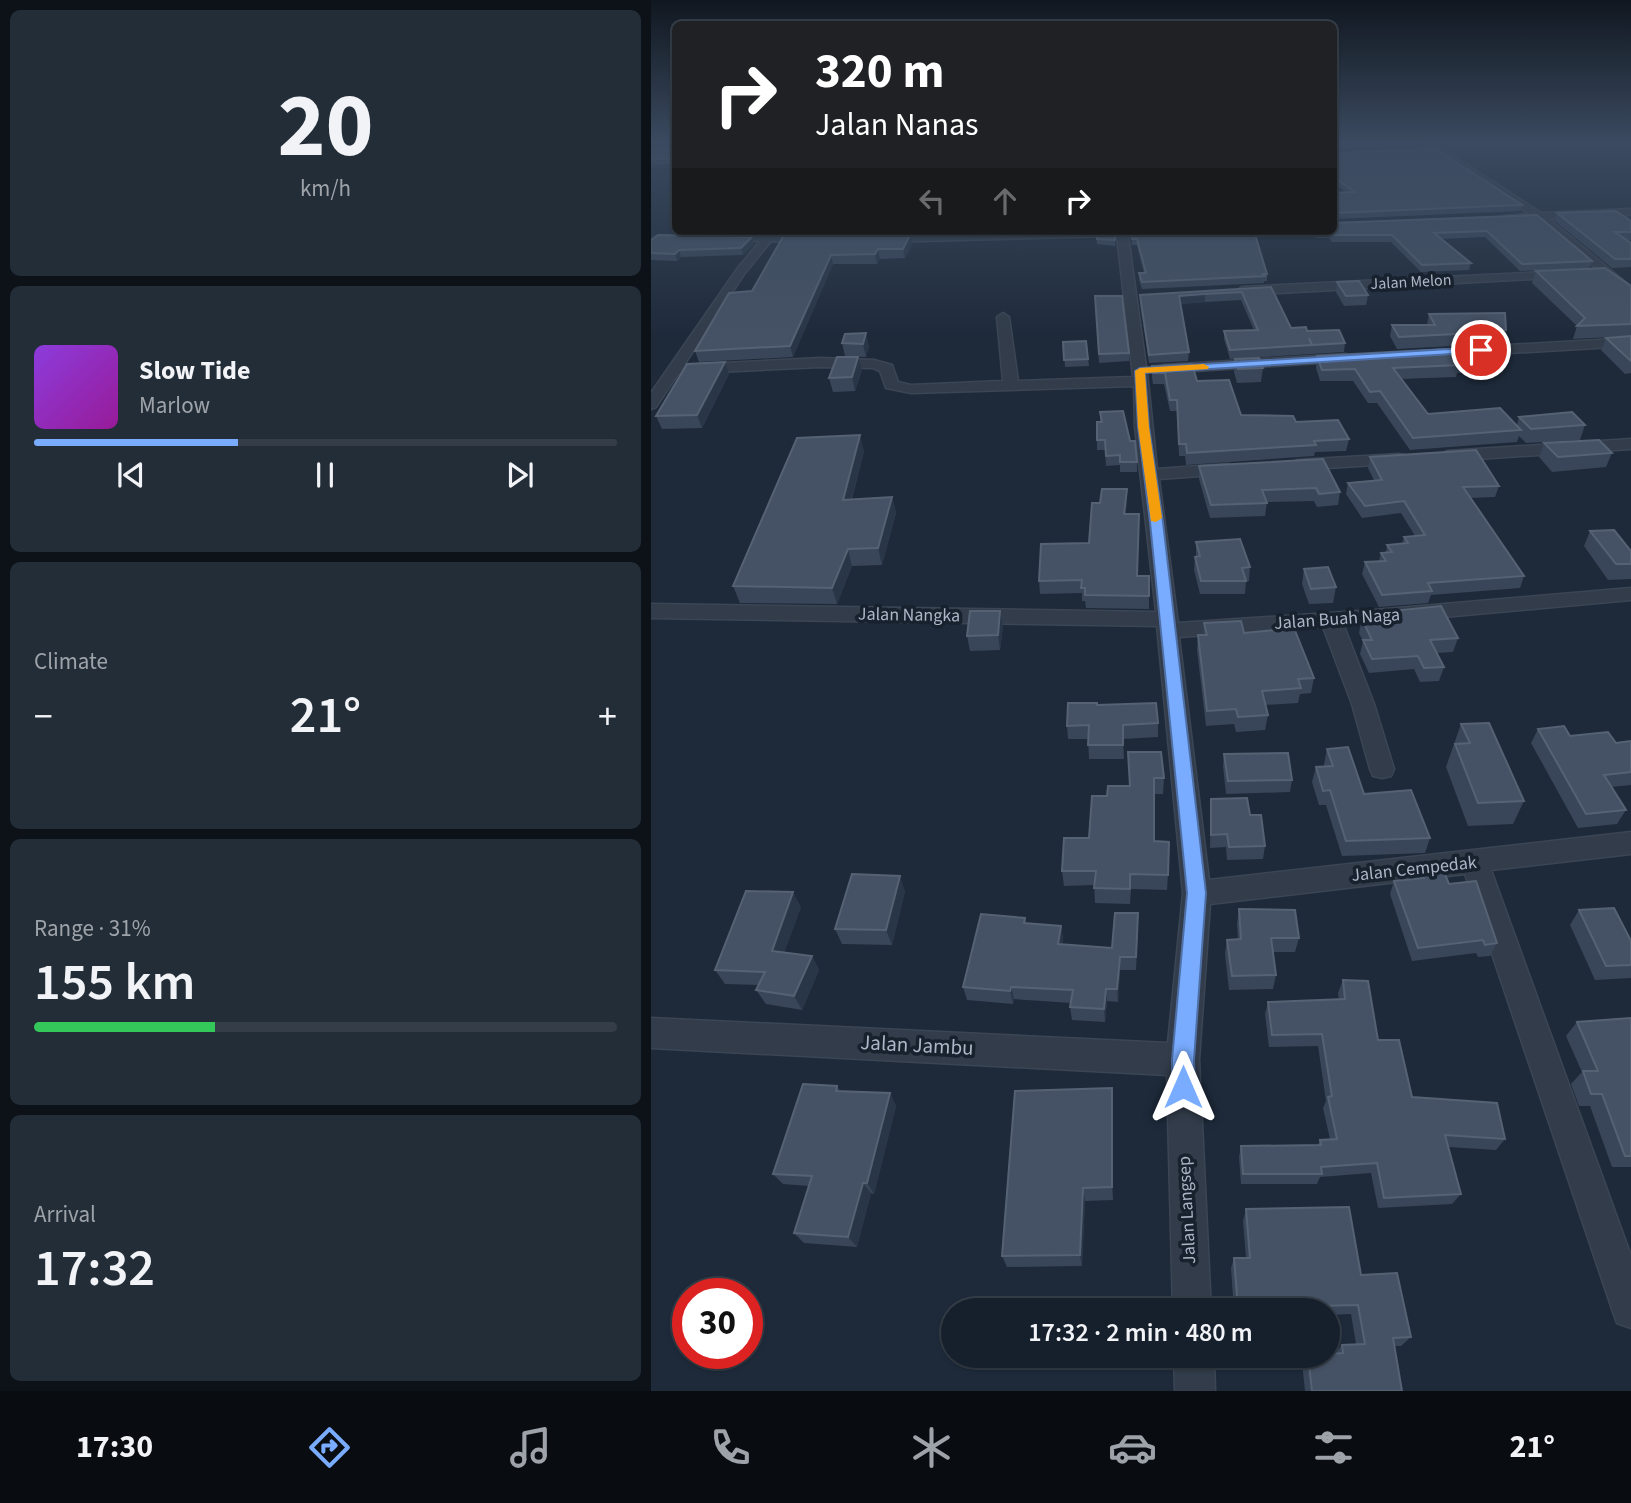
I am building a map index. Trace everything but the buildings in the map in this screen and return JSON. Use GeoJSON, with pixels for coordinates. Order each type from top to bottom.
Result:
{"type":"FeatureCollection","features":[{"type":"Feature","properties":{"kind":"street"},"geometry":{"type":"LineString","coordinates":[[1525,207],[1631,292]]}},
{"type":"Feature","properties":{"kind":"street"},"geometry":{"type":"LineString","coordinates":[[1499,218],[1631,212]]}},
{"type":"Feature","properties":{"kind":"street"},"geometry":{"type":"LineString","coordinates":[[873,239],[1039,235]]}},
{"type":"Feature","properties":{"kind":"street","name":"Jalan Langsep"},"geometry":{"type":"LineString","coordinates":[[1122,235],[1137,296],[1143,427],[1151,474],[1197,893],[1183,1060],[1192,1298]]}},
{"type":"Feature","properties":{"kind":"street"},"geometry":{"type":"LineString","coordinates":[[703,237],[776,236],[823,239]]}},
{"type":"Feature","properties":{"kind":"street"},"geometry":{"type":"LineString","coordinates":[[651,404],[741,271],[776,236]]}},
{"type":"Feature","properties":{"kind":"street","name":"Jalan Melon"},"geometry":{"type":"LineString","coordinates":[[1225,291],[1608,273]]}},
{"type":"Feature","properties":{"kind":"street"},"geometry":{"type":"LineString","coordinates":[[1003,317],[1011,387]]}},
{"type":"Feature","properties":{"kind":"street"},"geometry":{"type":"LineString","coordinates":[[1449,352],[1631,342]]}},
{"type":"Feature","properties":{"kind":"street"},"geometry":{"type":"LineString","coordinates":[[651,378],[781,363],[869,363],[887,368],[888,382],[897,388],[1011,387],[1366,357]]}},
{"type":"Feature","properties":{"kind":"street"},"geometry":{"type":"LineString","coordinates":[[1284,466],[1631,444]]}},
{"type":"Feature","properties":{"kind":"street"},"geometry":{"type":"LineString","coordinates":[[1151,474],[1244,468]]}},
{"type":"Feature","properties":{"kind":"street","name":"Jalan Buah Naga"},"geometry":{"type":"LineString","coordinates":[[1168,625],[1331,620],[1631,594]]}},
{"type":"Feature","properties":{"kind":"street","name":"Jalan Nangka"},"geometry":{"type":"LineString","coordinates":[[651,611],[1168,625]]}},
{"type":"Feature","properties":{"kind":"street"},"geometry":{"type":"LineString","coordinates":[[1331,620],[1363,705],[1382,769]]}},
{"type":"Feature","properties":{"kind":"street","name":"Jalan Cempedak"},"geometry":{"type":"LineString","coordinates":[[1197,893],[1631,843]]}},
{"type":"Feature","properties":{"kind":"street"},"geometry":{"type":"LineString","coordinates":[[1475,863],[1631,1309]]}},
{"type":"Feature","properties":{"kind":"street","name":"Jalan Jambu"},"geometry":{"type":"LineString","coordinates":[[651,1032],[1183,1060]]}},
{"type":"Feature","properties":{"kind":"street"},"geometry":{"type":"LineString","coordinates":[[1194,1368],[1195,1391]]}},
{"type":"Feature","properties":{"kind":"slow traffic"},"geometry":{"type":"LineString","coordinates":[[1156,518],[1143,427],[1140,371],[1204,367]]}},
{"type":"Feature","properties":{"kind":"route"},"geometry":{"type":"LineString","coordinates":[[1183,1087],[1197,893],[1151,474],[1143,427],[1140,371],[1481,350]]}}]}
